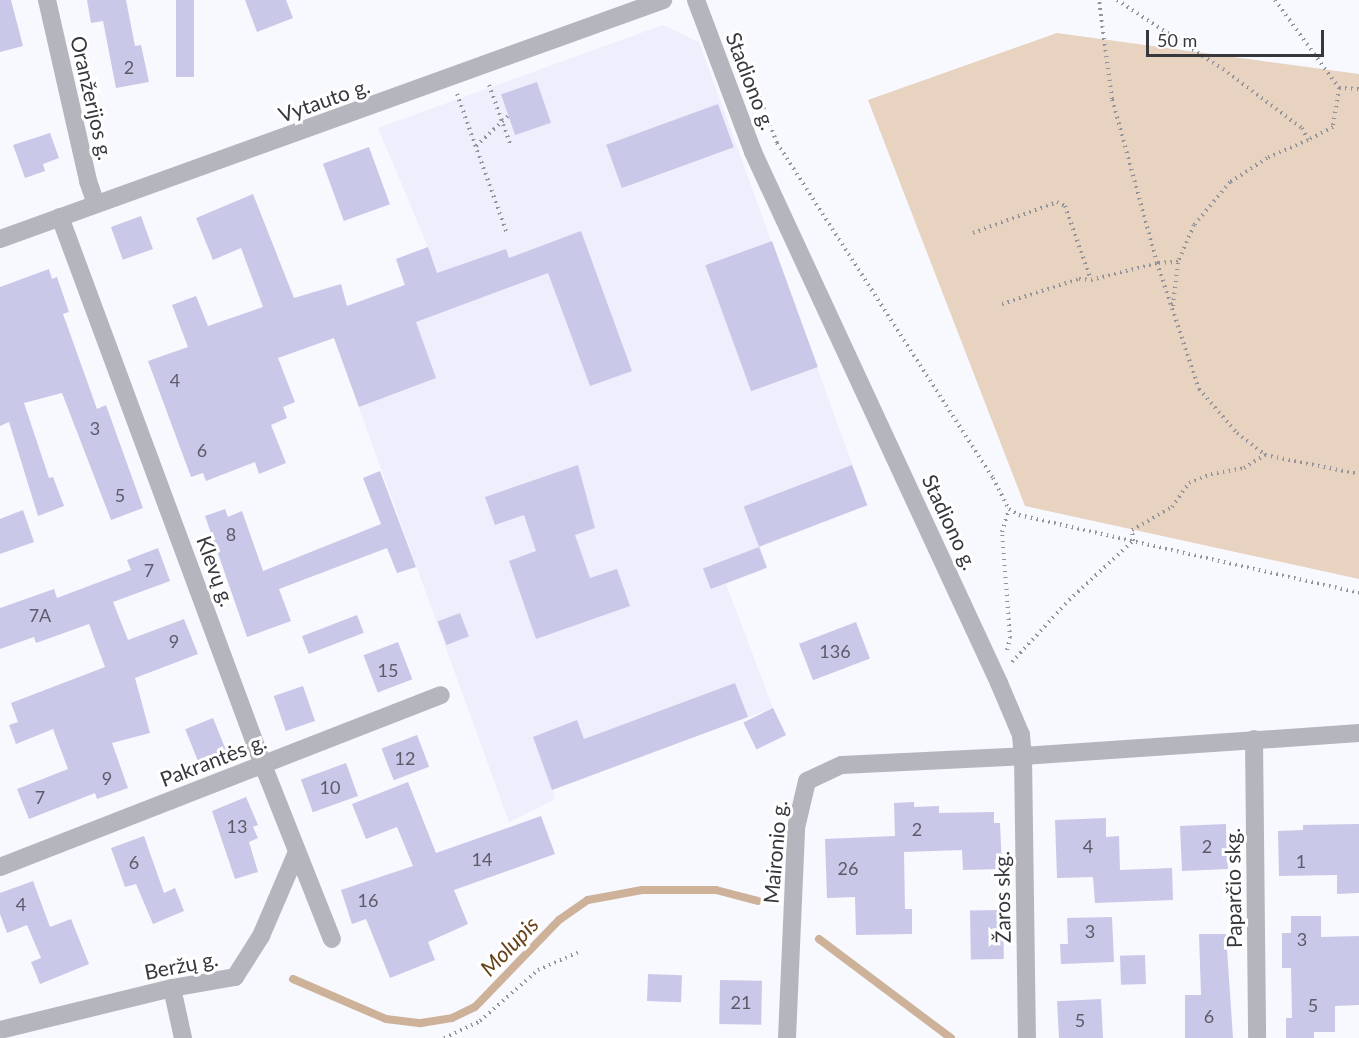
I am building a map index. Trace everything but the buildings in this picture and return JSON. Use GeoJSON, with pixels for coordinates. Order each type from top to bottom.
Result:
{"type":"FeatureCollection","features":[{"type":"Feature","properties":{"kind":"street","name":"Oranžerijos g."},"geometry":{"type":"LineString","coordinates":[[47,0],[88,181],[96,204]]}},
{"type":"Feature","properties":{"kind":"street","name":"Vytauto g."},"geometry":{"type":"LineString","coordinates":[[0,239],[626,6],[663,0]]}},
{"type":"Feature","properties":{"kind":"street","name":"Stadiono g."},"geometry":{"type":"LineString","coordinates":[[696,0],[753,152],[999,683],[1021,735],[1023,756]]}},
{"type":"Feature","properties":{"kind":"street","name":"Klevų g."},"geometry":{"type":"LineString","coordinates":[[60,217],[263,765],[332,939]]}},
{"type":"Feature","properties":{"kind":"street","name":"Pakrantės g."},"geometry":{"type":"LineString","coordinates":[[0,867],[441,695]]}},
{"type":"Feature","properties":{"kind":"street"},"geometry":{"type":"LineString","coordinates":[[1023,756],[1359,733]]}},
{"type":"Feature","properties":{"kind":"street","name":"Paparčio skg."},"geometry":{"type":"LineString","coordinates":[[1254,739],[1257,1038]]}},
{"type":"Feature","properties":{"kind":"street","name":"Maironio g."},"geometry":{"type":"LineString","coordinates":[[787,1038],[796,828],[807,781],[842,765],[1023,756]]}},
{"type":"Feature","properties":{"kind":"street","name":"Žaros skg."},"geometry":{"type":"LineString","coordinates":[[1023,756],[1027,1038]]}},
{"type":"Feature","properties":{"kind":"street","name":"Beržų g."},"geometry":{"type":"LineString","coordinates":[[9,1032],[172,988],[235,977],[261,936],[297,852]]}},
{"type":"Feature","properties":{"kind":"street"},"geometry":{"type":"LineString","coordinates":[[172,988],[183,1038]]}},
{"type":"Feature","properties":{"kind":"path"},"geometry":{"type":"LineString","coordinates":[[1099,0],[1112,99],[1157,263],[1199,389],[1237,433],[1265,455],[1359,474]]}},
{"type":"Feature","properties":{"kind":"path"},"geometry":{"type":"LineString","coordinates":[[1117,0],[1223,69],[1302,128],[1308,140]]}},
{"type":"Feature","properties":{"kind":"path"},"geometry":{"type":"LineString","coordinates":[[1173,309],[1178,262],[1194,225],[1230,182],[1267,158],[1333,127],[1339,88],[1275,0]]}},
{"type":"Feature","properties":{"kind":"path"},"geometry":{"type":"LineString","coordinates":[[488,81],[511,146]]}},
{"type":"Feature","properties":{"kind":"path"},"geometry":{"type":"LineString","coordinates":[[1339,88],[1359,89]]}},
{"type":"Feature","properties":{"kind":"path"},"geometry":{"type":"LineString","coordinates":[[758,91],[777,143],[993,478],[1009,508],[1019,515],[1359,593]]}},
{"type":"Feature","properties":{"kind":"path"},"geometry":{"type":"LineString","coordinates":[[457,93],[507,234]]}},
{"type":"Feature","properties":{"kind":"path"},"geometry":{"type":"LineString","coordinates":[[476,146],[508,116]]}},
{"type":"Feature","properties":{"kind":"path"},"geometry":{"type":"LineString","coordinates":[[973,233],[1058,202],[1065,206],[1091,280]]}},
{"type":"Feature","properties":{"kind":"path"},"geometry":{"type":"LineString","coordinates":[[1002,304],[1079,279],[1091,280],[1157,263],[1178,262]]}},
{"type":"Feature","properties":{"kind":"path"},"geometry":{"type":"LineString","coordinates":[[1133,541],[1132,530],[1172,507],[1189,483],[1211,474],[1244,468],[1265,455]]}},
{"type":"Feature","properties":{"kind":"path"},"geometry":{"type":"LineString","coordinates":[[999,683],[1010,638],[1002,532],[1009,508]]}},
{"type":"Feature","properties":{"kind":"path"},"geometry":{"type":"LineString","coordinates":[[999,683],[1012,662],[1069,600],[1133,541]]}},
{"type":"Feature","properties":{"kind":"path"},"geometry":{"type":"LineString","coordinates":[[444,1038],[480,1021],[538,970],[581,951]]}},
{"type":"Feature","properties":{"kind":"shaded area"},"geometry":{"type":"Polygon","coordinates":[[[663,25],[699,42],[867,505],[760,547],[767,568],[726,584],[773,708],[553,790],[555,799],[509,822],[325,314],[404,285],[396,259],[428,247],[378,128],[663,25]]]}},
{"type":"Feature","properties":{"kind":"shaded area"},"geometry":{"type":"Polygon","coordinates":[[[1057,33],[1359,74],[1359,579],[1025,506],[868,100],[1057,33]]]}},
{"type":"Feature","properties":{"kind":"waterway","name":"Molupis"},"geometry":{"type":"LineString","coordinates":[[293,979],[386,1019],[421,1023],[452,1018],[475,1007],[559,920],[588,900],[642,890],[716,890],[758,901]]}},
{"type":"Feature","properties":{"kind":"waterway","name":"Molupis"},"geometry":{"type":"LineString","coordinates":[[819,939],[951,1038]]}}]}
